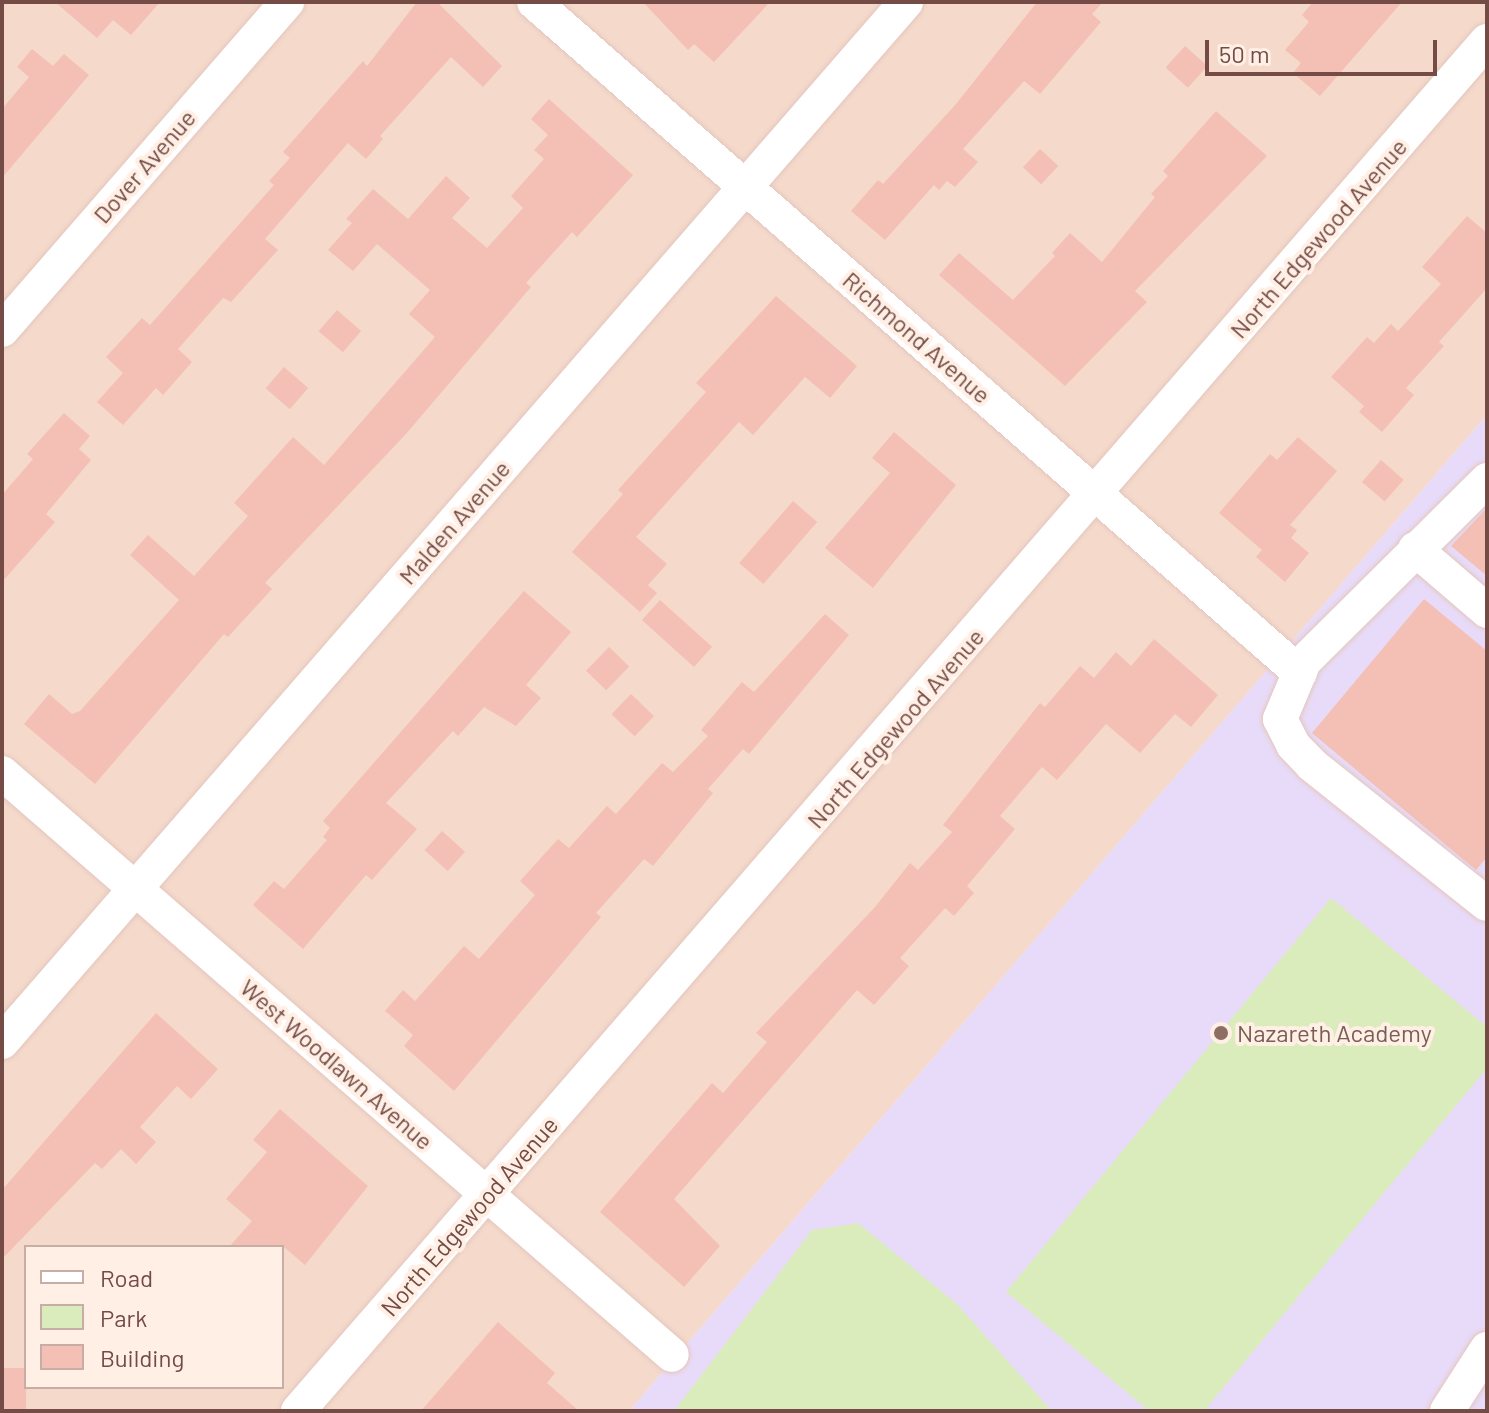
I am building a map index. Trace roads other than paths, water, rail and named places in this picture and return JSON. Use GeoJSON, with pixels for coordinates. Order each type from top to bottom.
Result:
{"type":"FeatureCollection","features":[{"type":"Feature","properties":{"kind":"street","name":"Dover Avenue"},"geometry":{"type":"LineString","coordinates":[[2,330],[287,2]]}},
{"type":"Feature","properties":{"kind":"street","name":"Richmond Avenue"},"geometry":{"type":"LineString","coordinates":[[534,2],[1300,673]]}},
{"type":"Feature","properties":{"kind":"street","name":"Malden Avenue"},"geometry":{"type":"LineString","coordinates":[[2,1042],[906,2]]}},
{"type":"Feature","properties":{"kind":"street","name":"North Edgewood Avenue"},"geometry":{"type":"LineString","coordinates":[[298,1411],[1097,495],[1487,41]]}},
{"type":"Feature","properties":{"kind":"street"},"geometry":{"type":"LineString","coordinates":[[1487,480],[1304,662],[1280,719],[1293,745],[1487,904]]}},
{"type":"Feature","properties":{"kind":"street"},"geometry":{"type":"LineString","coordinates":[[1415,549],[1487,611]]}},
{"type":"Feature","properties":{"kind":"street","name":"West Woodlawn Avenue"},"geometry":{"type":"LineString","coordinates":[[2,773],[672,1355]]}},
{"type":"Feature","properties":{"kind":"street"},"geometry":{"type":"LineString","coordinates":[[1447,1411],[1487,1349]]}},
{"type":"Feature","properties":{"kind":"place","name":"Nazareth Academy"},"geometry":{"type":"Point","coordinates":[1221,1033]}}]}
